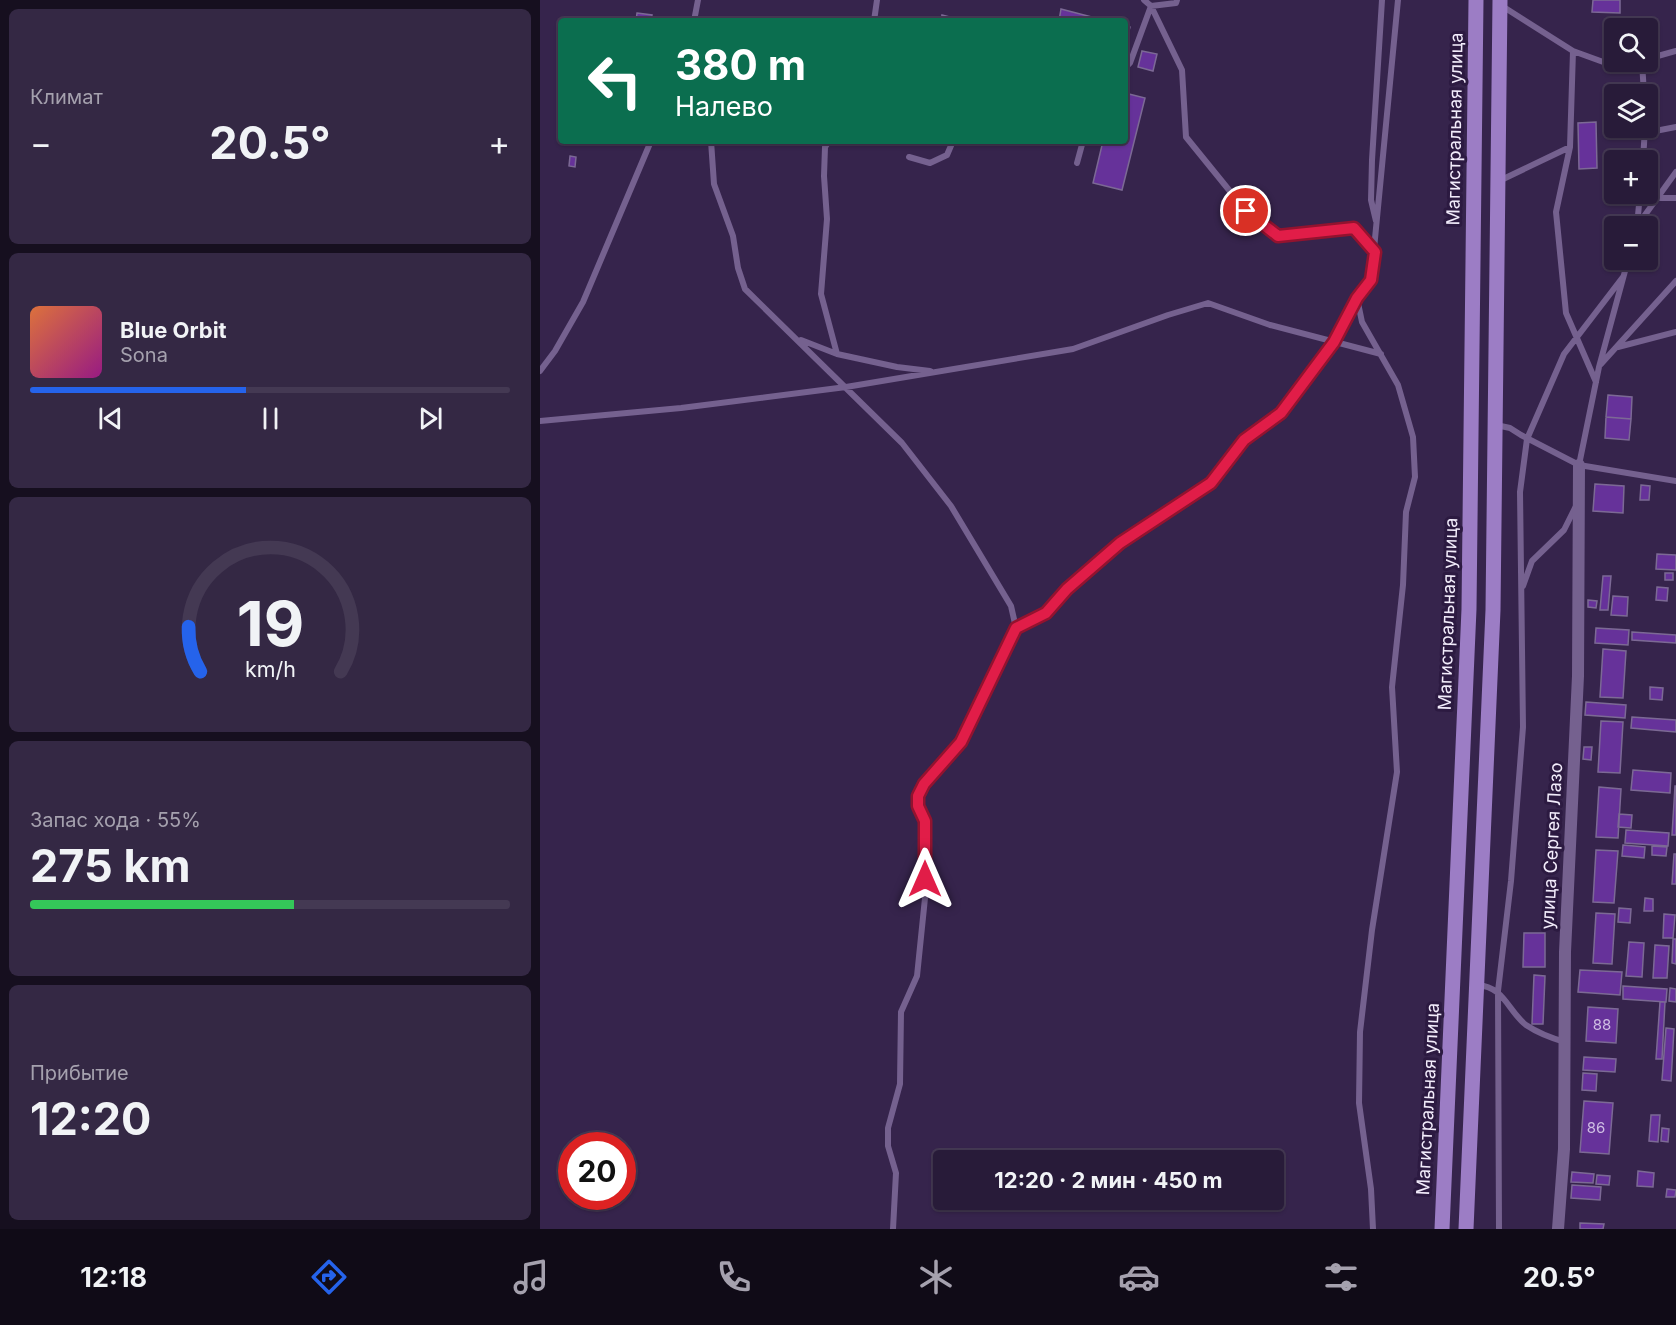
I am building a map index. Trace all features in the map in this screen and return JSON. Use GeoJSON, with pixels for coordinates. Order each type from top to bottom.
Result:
{"type":"FeatureCollection","features":[{"type":"Feature","properties":{"kind":"main road","name":"Магистральная улица"},"geometry":{"type":"LineString","coordinates":[[1442,1229],[1469,609],[1476,0]]}},
{"type":"Feature","properties":{"kind":"main road"},"geometry":{"type":"LineString","coordinates":[[1466,1229],[1493,610],[1500,2]]}},
{"type":"Feature","properties":{"kind":"street","name":"улица Сергея Лазо"},"geometry":{"type":"LineString","coordinates":[[1558,1229],[1564,1149],[1565,951],[1578,676],[1579,465]]}},
{"type":"Feature","properties":{"kind":"lane"},"geometry":{"type":"LineString","coordinates":[[694,18],[698,0]]}},
{"type":"Feature","properties":{"kind":"lane"},"geometry":{"type":"LineString","coordinates":[[874,18],[877,0]]}},
{"type":"Feature","properties":{"kind":"lane"},"geometry":{"type":"LineString","coordinates":[[1144,0],[1152,3],[1176,3],[1177,0]]}},
{"type":"Feature","properties":{"kind":"lane"},"geometry":{"type":"LineString","coordinates":[[1377,227],[1371,200],[1382,0]]}},
{"type":"Feature","properties":{"kind":"lane"},"geometry":{"type":"LineString","coordinates":[[893,1229],[896,1173],[888,1146],[888,1128],[900,1084],[902,1012],[917,976],[925,898],[925,821],[918,806],[918,796],[928,779],[961,742],[1016,628],[1046,613],[1067,589],[1120,543],[1211,483],[1244,440],[1281,413],[1334,342],[1357,298],[1371,280],[1398,0]]}},
{"type":"Feature","properties":{"kind":"lane"},"geometry":{"type":"LineString","coordinates":[[1500,2],[1574,51],[1604,63]]}},
{"type":"Feature","properties":{"kind":"lane"},"geometry":{"type":"LineString","coordinates":[[1128,65],[1152,3]]}},
{"type":"Feature","properties":{"kind":"lane"},"geometry":{"type":"LineString","coordinates":[[1152,3],[1182,70],[1186,137],[1246,211],[1278,236],[1354,228],[1375,252]]}},
{"type":"Feature","properties":{"kind":"lane"},"geometry":{"type":"LineString","coordinates":[[696,8],[698,18]]}},
{"type":"Feature","properties":{"kind":"lane"},"geometry":{"type":"LineString","coordinates":[[1574,51],[1570,147],[1556,212],[1566,313],[1596,382]]}},
{"type":"Feature","properties":{"kind":"lane"},"geometry":{"type":"LineString","coordinates":[[1658,56],[1676,51]]}},
{"type":"Feature","properties":{"kind":"lane"},"geometry":{"type":"LineString","coordinates":[[1658,129],[1676,127]]}},
{"type":"Feature","properties":{"kind":"lane"},"geometry":{"type":"LineString","coordinates":[[540,371],[555,351],[583,302],[650,144]]}},
{"type":"Feature","properties":{"kind":"lane"},"geometry":{"type":"LineString","coordinates":[[711,144],[714,184],[733,236],[738,268],[745,289],[902,443],[951,506],[1011,606],[1016,628]]}},
{"type":"Feature","properties":{"kind":"lane"},"geometry":{"type":"LineString","coordinates":[[827,144],[824,176],[827,219],[821,294],[837,354]]}},
{"type":"Feature","properties":{"kind":"lane"},"geometry":{"type":"LineString","coordinates":[[909,157],[930,163],[947,155],[952,144]]}},
{"type":"Feature","properties":{"kind":"lane"},"geometry":{"type":"LineString","coordinates":[[1077,163],[1082,144]]}},
{"type":"Feature","properties":{"kind":"lane"},"geometry":{"type":"LineString","coordinates":[[1498,181],[1570,147]]}},
{"type":"Feature","properties":{"kind":"lane"},"geometry":{"type":"LineString","coordinates":[[1658,198],[1676,172]]}},
{"type":"Feature","properties":{"kind":"lane"},"geometry":{"type":"LineString","coordinates":[[1658,198],[1676,198]]}},
{"type":"Feature","properties":{"kind":"lane"},"geometry":{"type":"LineString","coordinates":[[1579,465],[1599,367],[1625,270]]}},
{"type":"Feature","properties":{"kind":"lane"},"geometry":{"type":"LineString","coordinates":[[1499,1229],[1498,991],[1511,881],[1523,727],[1520,492],[1527,439],[1564,354],[1623,277]]}},
{"type":"Feature","properties":{"kind":"lane"},"geometry":{"type":"LineString","coordinates":[[1599,367],[1675,283]]}},
{"type":"Feature","properties":{"kind":"lane"},"geometry":{"type":"LineString","coordinates":[[1357,298],[1362,322],[1398,385],[1413,437],[1415,477],[1406,512],[1403,585],[1392,687],[1397,772],[1372,930],[1360,1032],[1359,1103],[1371,1189],[1373,1229]]}},
{"type":"Feature","properties":{"kind":"lane"},"geometry":{"type":"LineString","coordinates":[[540,421],[681,408],[846,387],[1073,350],[1168,315],[1208,303],[1270,325],[1381,354]]}},
{"type":"Feature","properties":{"kind":"lane"},"geometry":{"type":"LineString","coordinates":[[1617,347],[1676,332]]}},
{"type":"Feature","properties":{"kind":"lane"},"geometry":{"type":"LineString","coordinates":[[797,339],[837,354],[897,367],[938,372]]}},
{"type":"Feature","properties":{"kind":"lane"},"geometry":{"type":"LineString","coordinates":[[1495,425],[1510,428],[1579,465],[1676,480]]}},
{"type":"Feature","properties":{"kind":"lane"},"geometry":{"type":"LineString","coordinates":[[1520,592],[1532,561],[1564,530],[1579,501]]}},
{"type":"Feature","properties":{"kind":"lane"},"geometry":{"type":"LineString","coordinates":[[1477,985],[1488,986],[1498,991],[1525,1024],[1546,1036],[1565,1041]]}},
{"type":"Feature","properties":{"kind":"building"},"geometry":{"type":"Polygon","coordinates":[[[1593,0],[1620,0],[1620,13],[1592,12],[1593,0]]]}},
{"type":"Feature","properties":{"kind":"building"},"geometry":{"type":"Polygon","coordinates":[[[1061,9],[1096,18],[1060,18],[1061,9]]]}},
{"type":"Feature","properties":{"kind":"building"},"geometry":{"type":"Polygon","coordinates":[[[637,13],[652,15],[652,18],[636,18],[637,13]]]}},
{"type":"Feature","properties":{"kind":"building"},"geometry":{"type":"Polygon","coordinates":[[[1142,51],[1157,54],[1153,71],[1138,67],[1142,51]]]}},
{"type":"Feature","properties":{"kind":"building"},"geometry":{"type":"Polygon","coordinates":[[[1128,94],[1145,98],[1122,190],[1093,183],[1102,144],[1128,144],[1128,94]]]}},
{"type":"Feature","properties":{"kind":"building"},"geometry":{"type":"Polygon","coordinates":[[[1596,122],[1597,168],[1579,169],[1578,123],[1596,122]]]}},
{"type":"Feature","properties":{"kind":"building"},"geometry":{"type":"Polygon","coordinates":[[[570,156],[576,157],[575,167],[569,166],[570,156]]]}},
{"type":"Feature","properties":{"kind":"building"},"geometry":{"type":"Polygon","coordinates":[[[1608,395],[1632,397],[1631,419],[1606,417],[1608,395]]]}},
{"type":"Feature","properties":{"kind":"building"},"geometry":{"type":"Polygon","coordinates":[[[1606,417],[1631,419],[1629,440],[1605,438],[1606,417]]]}},
{"type":"Feature","properties":{"kind":"building"},"geometry":{"type":"Polygon","coordinates":[[[1595,484],[1624,486],[1623,513],[1593,511],[1595,484]]]}},
{"type":"Feature","properties":{"kind":"building"},"geometry":{"type":"Polygon","coordinates":[[[1641,485],[1650,486],[1649,500],[1640,500],[1641,485]]]}},
{"type":"Feature","properties":{"kind":"building"},"geometry":{"type":"Polygon","coordinates":[[[1657,554],[1676,555],[1676,570],[1656,569],[1657,554]]]}},
{"type":"Feature","properties":{"kind":"building"},"geometry":{"type":"Polygon","coordinates":[[[1665,573],[1673,573],[1673,580],[1665,580],[1665,573]]]}},
{"type":"Feature","properties":{"kind":"building"},"geometry":{"type":"Polygon","coordinates":[[[1603,576],[1611,576],[1608,610],[1600,610],[1603,576]]]}},
{"type":"Feature","properties":{"kind":"building"},"geometry":{"type":"Polygon","coordinates":[[[1657,587],[1668,588],[1667,601],[1656,600],[1657,587]]]}},
{"type":"Feature","properties":{"kind":"building"},"geometry":{"type":"Polygon","coordinates":[[[1613,596],[1628,597],[1627,616],[1611,615],[1613,596]]]}},
{"type":"Feature","properties":{"kind":"building"},"geometry":{"type":"Polygon","coordinates":[[[1588,600],[1597,601],[1596,608],[1588,607],[1588,600]]]}},
{"type":"Feature","properties":{"kind":"building"},"geometry":{"type":"Polygon","coordinates":[[[1596,628],[1629,630],[1628,645],[1595,643],[1596,628]]]}},
{"type":"Feature","properties":{"kind":"building"},"geometry":{"type":"Polygon","coordinates":[[[1632,632],[1676,635],[1676,643],[1632,640],[1632,632]]]}},
{"type":"Feature","properties":{"kind":"building"},"geometry":{"type":"Polygon","coordinates":[[[1603,649],[1626,651],[1623,698],[1600,697],[1603,649]]]}},
{"type":"Feature","properties":{"kind":"building"},"geometry":{"type":"Polygon","coordinates":[[[1650,687],[1663,688],[1662,700],[1650,699],[1650,687]]]}},
{"type":"Feature","properties":{"kind":"building"},"geometry":{"type":"Polygon","coordinates":[[[1586,702],[1626,705],[1625,718],[1585,715],[1586,702]]]}},
{"type":"Feature","properties":{"kind":"building"},"geometry":{"type":"Polygon","coordinates":[[[1632,717],[1676,720],[1676,732],[1631,728],[1632,717]]]}},
{"type":"Feature","properties":{"kind":"building"},"geometry":{"type":"Polygon","coordinates":[[[1601,721],[1623,722],[1620,773],[1598,772],[1601,721]]]}},
{"type":"Feature","properties":{"kind":"building"},"geometry":{"type":"Polygon","coordinates":[[[1584,747],[1592,747],[1591,760],[1583,759],[1584,747]]]}},
{"type":"Feature","properties":{"kind":"building"},"geometry":{"type":"Polygon","coordinates":[[[1633,770],[1671,773],[1670,793],[1631,790],[1633,770]]]}},
{"type":"Feature","properties":{"kind":"building"},"geometry":{"type":"Polygon","coordinates":[[[1675,786],[1676,835],[1672,835],[1675,786]]]}},
{"type":"Feature","properties":{"kind":"building"},"geometry":{"type":"Polygon","coordinates":[[[1599,787],[1621,789],[1618,838],[1596,837],[1599,787]]]}},
{"type":"Feature","properties":{"kind":"building"},"geometry":{"type":"Polygon","coordinates":[[[1619,814],[1632,815],[1631,828],[1618,827],[1619,814]]]}},
{"type":"Feature","properties":{"kind":"building"},"geometry":{"type":"Polygon","coordinates":[[[1626,830],[1669,833],[1668,846],[1625,843],[1626,830]]]}},
{"type":"Feature","properties":{"kind":"building"},"geometry":{"type":"Polygon","coordinates":[[[1623,845],[1645,847],[1644,858],[1622,856],[1623,845]]]}},
{"type":"Feature","properties":{"kind":"building"},"geometry":{"type":"Polygon","coordinates":[[[1652,846],[1667,847],[1666,856],[1652,855],[1652,846]]]}},
{"type":"Feature","properties":{"kind":"building"},"geometry":{"type":"Polygon","coordinates":[[[1596,850],[1618,851],[1614,903],[1593,902],[1596,850]]]}},
{"type":"Feature","properties":{"kind":"building"},"geometry":{"type":"Polygon","coordinates":[[[1674,854],[1676,854],[1676,884],[1672,884],[1674,854]]]}},
{"type":"Feature","properties":{"kind":"building"},"geometry":{"type":"Polygon","coordinates":[[[1645,898],[1653,899],[1653,911],[1644,911],[1645,898]]]}},
{"type":"Feature","properties":{"kind":"building"},"geometry":{"type":"Polygon","coordinates":[[[1619,908],[1631,909],[1630,923],[1618,922],[1619,908]]]}},
{"type":"Feature","properties":{"kind":"building"},"geometry":{"type":"Polygon","coordinates":[[[1596,913],[1615,914],[1612,964],[1593,963],[1596,913]]]}},
{"type":"Feature","properties":{"kind":"building"},"geometry":{"type":"Polygon","coordinates":[[[1664,914],[1675,915],[1673,938],[1663,938],[1664,914]]]}},
{"type":"Feature","properties":{"kind":"building"},"geometry":{"type":"Polygon","coordinates":[[[1524,933],[1545,933],[1545,967],[1523,967],[1524,933]]]}},
{"type":"Feature","properties":{"kind":"building"},"geometry":{"type":"Polygon","coordinates":[[[1673,939],[1676,939],[1676,964],[1672,963],[1673,939]]]}},
{"type":"Feature","properties":{"kind":"building"},"geometry":{"type":"Polygon","coordinates":[[[1629,942],[1644,943],[1642,977],[1626,976],[1629,942]]]}},
{"type":"Feature","properties":{"kind":"building"},"geometry":{"type":"Polygon","coordinates":[[[1655,945],[1669,946],[1667,978],[1653,978],[1655,945]]]}},
{"type":"Feature","properties":{"kind":"building"},"geometry":{"type":"Polygon","coordinates":[[[1580,970],[1622,972],[1620,995],[1578,992],[1580,970]]]}},
{"type":"Feature","properties":{"kind":"building"},"geometry":{"type":"Polygon","coordinates":[[[1534,975],[1545,976],[1543,1024],[1532,1024],[1534,975]]]}},
{"type":"Feature","properties":{"kind":"building"},"geometry":{"type":"Polygon","coordinates":[[[1623,986],[1667,989],[1666,1002],[1623,999],[1623,986]]]}},
{"type":"Feature","properties":{"kind":"building"},"geometry":{"type":"Polygon","coordinates":[[[1670,988],[1676,989],[1676,1002],[1669,1001],[1670,988]]]}},
{"type":"Feature","properties":{"kind":"building"},"geometry":{"type":"Polygon","coordinates":[[[1660,1002],[1665,1002],[1662,1059],[1656,1059],[1660,1002]]]}},
{"type":"Feature","properties":{"kind":"building"},"geometry":{"type":"Polygon","coordinates":[[[1588,1007],[1618,1009],[1616,1043],[1586,1041],[1588,1007]]]}},
{"type":"Feature","properties":{"kind":"building"},"geometry":{"type":"Polygon","coordinates":[[[1666,1028],[1674,1029],[1671,1081],[1662,1080],[1666,1028]]]}},
{"type":"Feature","properties":{"kind":"building"},"geometry":{"type":"Polygon","coordinates":[[[1584,1057],[1616,1059],[1615,1072],[1583,1070],[1584,1057]]]}},
{"type":"Feature","properties":{"kind":"building"},"geometry":{"type":"Polygon","coordinates":[[[1583,1073],[1597,1074],[1596,1091],[1582,1090],[1583,1073]]]}},
{"type":"Feature","properties":{"kind":"building"},"geometry":{"type":"Polygon","coordinates":[[[1584,1101],[1613,1103],[1609,1154],[1580,1152],[1584,1101]]]}},
{"type":"Feature","properties":{"kind":"building"},"geometry":{"type":"Polygon","coordinates":[[[1651,1115],[1660,1115],[1658,1142],[1649,1141],[1651,1115]]]}},
{"type":"Feature","properties":{"kind":"building"},"geometry":{"type":"Polygon","coordinates":[[[1662,1128],[1669,1129],[1668,1142],[1661,1141],[1662,1128]]]}},
{"type":"Feature","properties":{"kind":"building"},"geometry":{"type":"Polygon","coordinates":[[[1638,1171],[1654,1173],[1653,1187],[1637,1186],[1638,1171]]]}},
{"type":"Feature","properties":{"kind":"building"},"geometry":{"type":"Polygon","coordinates":[[[1572,1172],[1594,1174],[1593,1183],[1571,1182],[1572,1172]]]}},
{"type":"Feature","properties":{"kind":"building"},"geometry":{"type":"Polygon","coordinates":[[[1597,1175],[1610,1176],[1609,1185],[1596,1184],[1597,1175]]]}},
{"type":"Feature","properties":{"kind":"building"},"geometry":{"type":"Polygon","coordinates":[[[1572,1185],[1601,1187],[1600,1200],[1571,1198],[1572,1185]]]}},
{"type":"Feature","properties":{"kind":"building"},"geometry":{"type":"Polygon","coordinates":[[[1667,1189],[1676,1190],[1675,1197],[1666,1197],[1667,1189]]]}},
{"type":"Feature","properties":{"kind":"building"},"geometry":{"type":"Polygon","coordinates":[[[1580,1223],[1604,1224],[1603,1229],[1580,1229],[1580,1223]]]}},
{"type":"Feature","properties":{"kind":"route"},"geometry":{"type":"LineString","coordinates":[[925,879],[925,821],[918,806],[918,796],[924,784],[961,742],[1016,628],[1046,613],[1067,589],[1120,543],[1211,483],[1244,440],[1281,413],[1334,342],[1357,298],[1371,280],[1375,252],[1354,228],[1278,236],[1246,211]]}}]}
